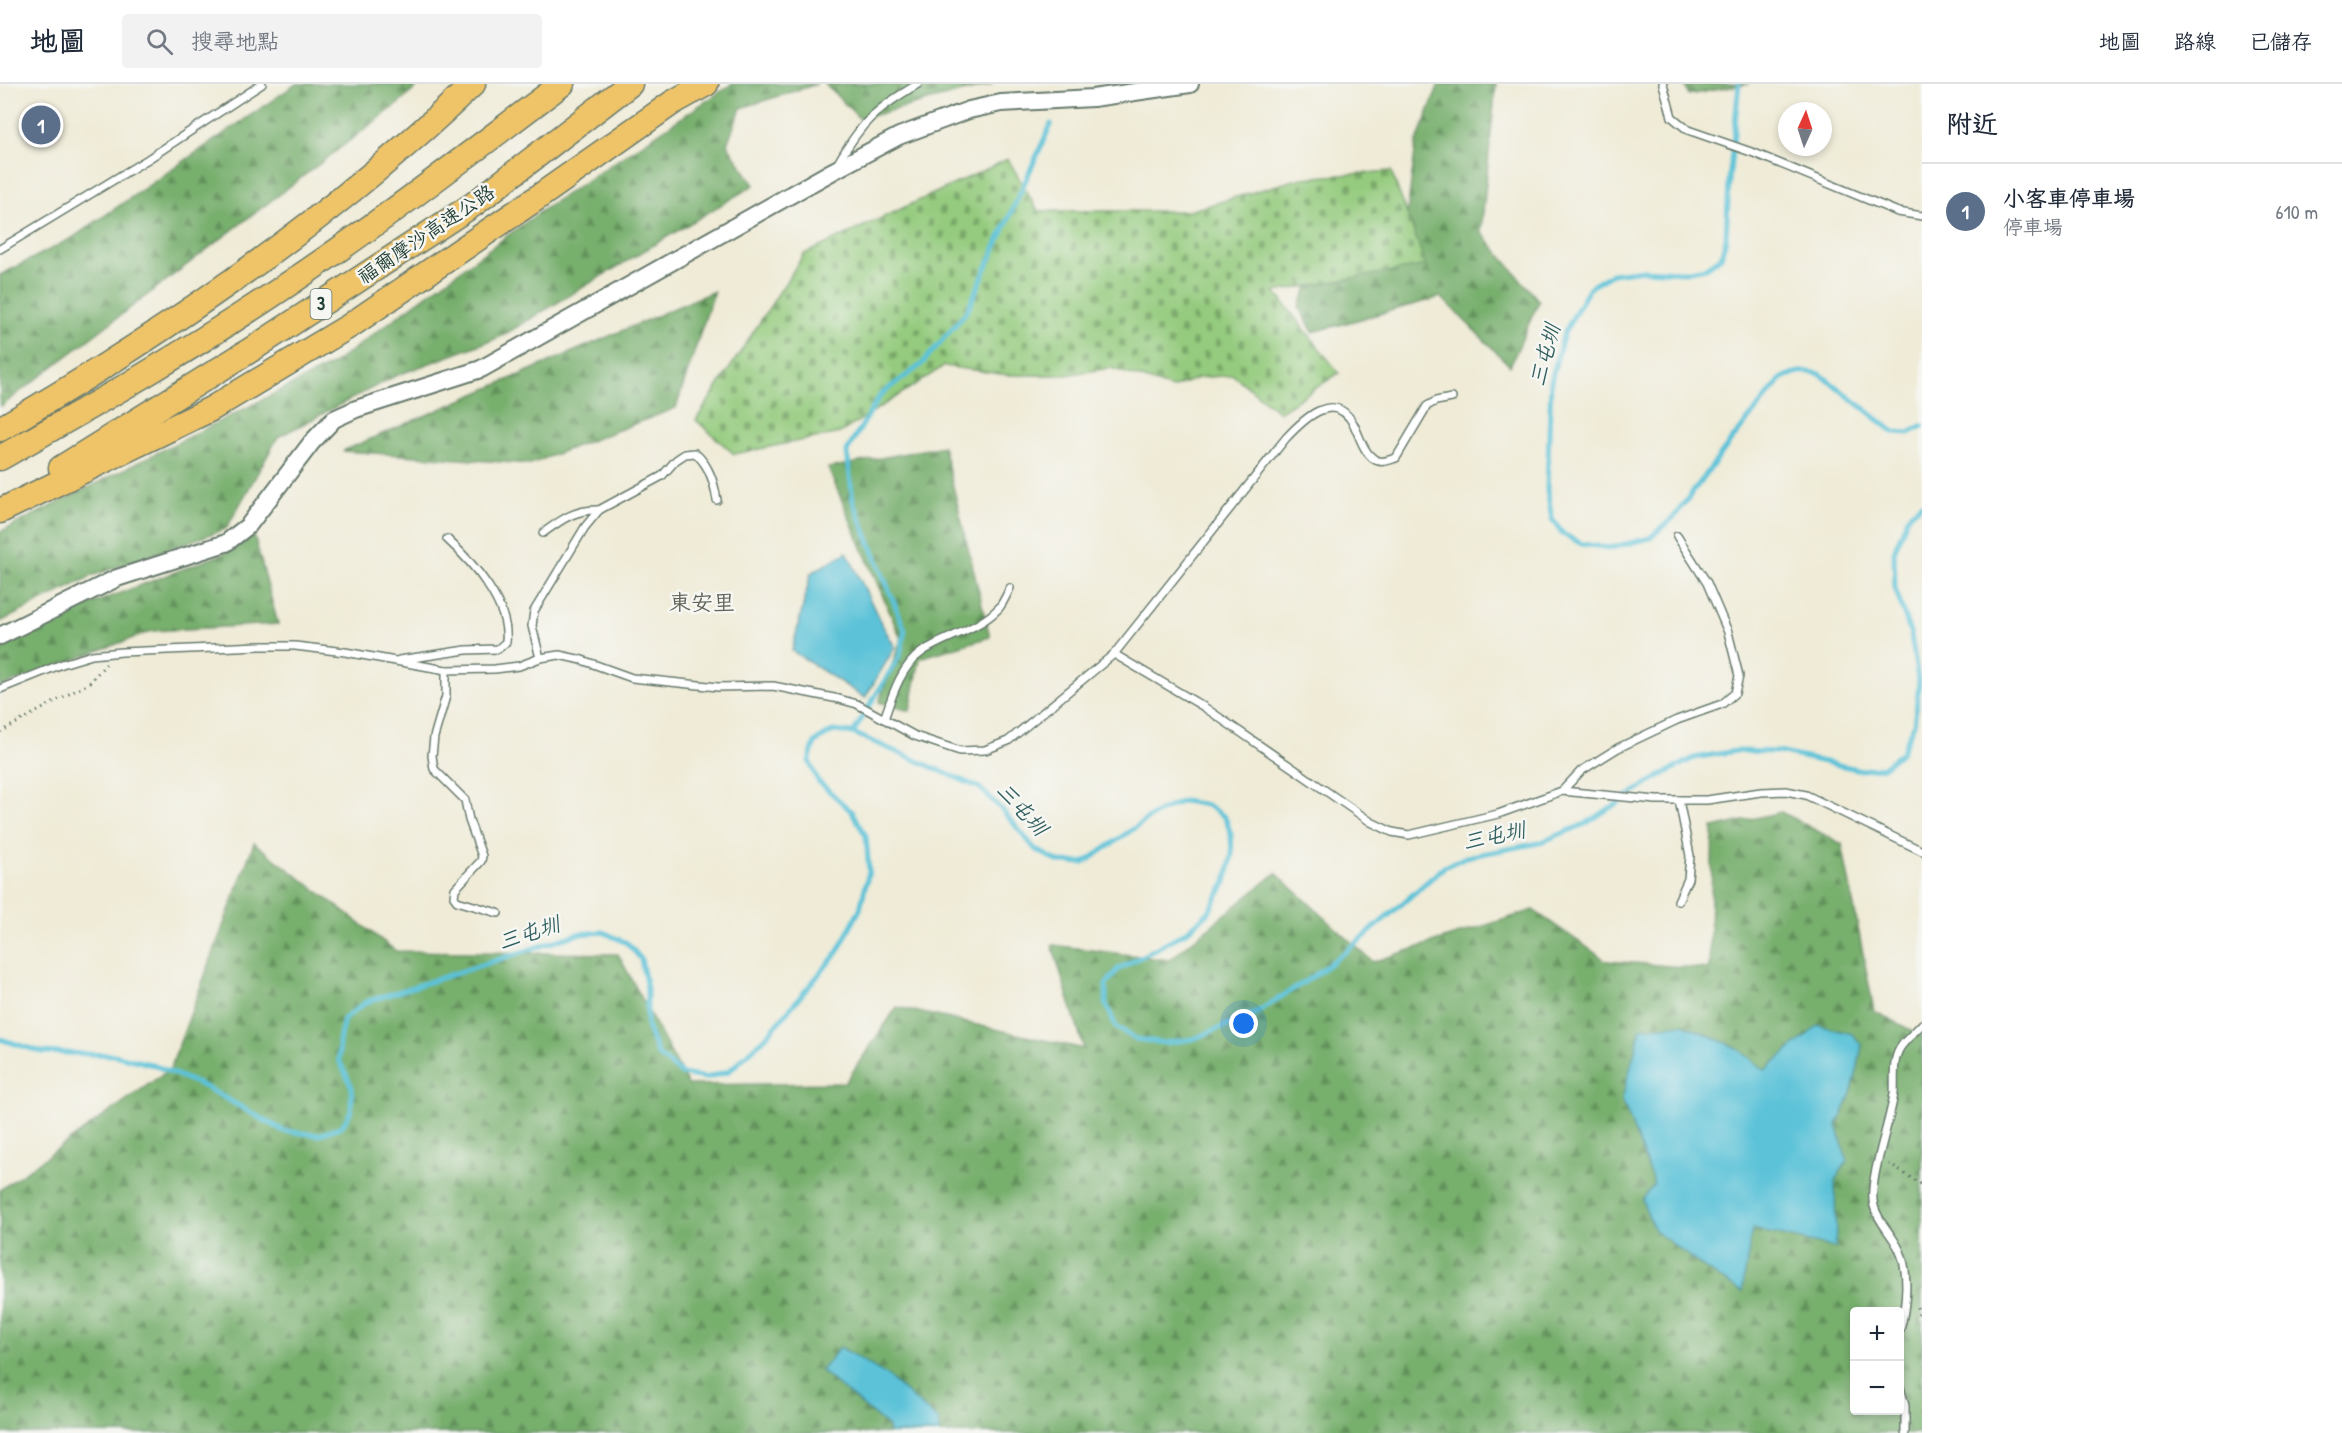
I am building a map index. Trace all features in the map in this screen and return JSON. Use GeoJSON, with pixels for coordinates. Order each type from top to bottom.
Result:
{"type":"FeatureCollection","features":[{"type":"Feature","properties":{"kind":"highway"},"geometry":{"type":"LineString","coordinates":[[0,429],[89,378],[290,240],[392,156],[473,84]]}},
{"type":"Feature","properties":{"kind":"highway","name":"福爾摩沙高速公路"},"geometry":{"type":"LineString","coordinates":[[0,458],[110,397],[284,287],[442,174],[562,84]]}},
{"type":"Feature","properties":{"kind":"highway","name":"福爾摩沙高速公路"},"geometry":{"type":"LineString","coordinates":[[0,506],[257,346],[474,204],[630,84]]}},
{"type":"Feature","properties":{"kind":"highway"},"geometry":{"type":"LineString","coordinates":[[0,511],[211,409],[341,331],[672,103],[706,84]]}},
{"type":"Feature","properties":{"kind":"street"},"geometry":{"type":"LineString","coordinates":[[0,636],[117,578],[226,543],[248,526],[312,442],[334,419],[356,409],[481,369],[899,136],[969,110],[1001,103],[1094,98],[1190,84]]}},
{"type":"Feature","properties":{"kind":"lane"},"geometry":{"type":"LineString","coordinates":[[0,249],[148,159],[262,84]]}},
{"type":"Feature","properties":{"kind":"lane"},"geometry":{"type":"LineString","coordinates":[[833,171],[861,126],[886,103],[918,84]]}},
{"type":"Feature","properties":{"kind":"lane"},"geometry":{"type":"LineString","coordinates":[[1663,84],[1672,117],[1688,130],[1754,153],[1898,212],[1922,216]]}},
{"type":"Feature","properties":{"kind":"lane"},"geometry":{"type":"LineString","coordinates":[[0,689],[62,664],[92,655],[111,653],[295,646],[345,652],[446,670],[519,666],[540,658],[559,655],[582,660],[632,678],[718,687],[773,686],[857,704],[915,736],[960,752],[986,750],[1008,741],[1114,654],[1286,438],[1307,416],[1324,409],[1341,410],[1352,421],[1362,444],[1374,459],[1385,462],[1396,458],[1426,406],[1436,401],[1452,398]]}},
{"type":"Feature","properties":{"kind":"lane"},"geometry":{"type":"LineString","coordinates":[[540,658],[532,626],[534,610],[585,527],[599,510],[662,476],[676,460],[685,454],[695,453],[704,460],[714,482],[717,500]]}},
{"type":"Feature","properties":{"kind":"lane"},"geometry":{"type":"LineString","coordinates":[[543,533],[570,514],[599,510]]}},
{"type":"Feature","properties":{"kind":"lane"},"geometry":{"type":"LineString","coordinates":[[1563,792],[1581,771],[1618,748],[1677,720],[1722,704],[1735,693],[1739,676],[1728,632],[1707,583],[1677,536]]}},
{"type":"Feature","properties":{"kind":"lane"},"geometry":{"type":"LineString","coordinates":[[390,661],[466,650],[498,649],[506,642],[508,628],[494,597],[472,563],[447,539]]}},
{"type":"Feature","properties":{"kind":"lane"},"geometry":{"type":"LineString","coordinates":[[884,719],[905,670],[921,652],[962,633],[983,620],[999,608],[1010,588]]}},
{"type":"Feature","properties":{"kind":"lane"},"geometry":{"type":"LineString","coordinates":[[1114,654],[1204,707],[1371,822],[1392,832],[1408,834],[1498,814],[1563,792],[1656,800],[1707,800],[1778,792],[1806,795],[1922,851]]}},
{"type":"Feature","properties":{"kind":"lane"},"geometry":{"type":"LineString","coordinates":[[446,670],[446,696],[433,746],[434,769],[465,800],[469,820],[482,856],[481,861],[455,889],[454,897],[457,901],[498,913]]}},
{"type":"Feature","properties":{"kind":"lane"},"geometry":{"type":"LineString","coordinates":[[1678,800],[1690,856],[1688,879],[1678,901]]}},
{"type":"Feature","properties":{"kind":"lane"},"geometry":{"type":"LineString","coordinates":[[1904,1307],[1905,1271],[1900,1250],[1882,1224],[1873,1204],[1874,1185],[1894,1095],[1895,1064],[1900,1048],[1922,1024]]}},
{"type":"Feature","properties":{"kind":"lane"},"geometry":{"type":"LineString","coordinates":[[1904,1404],[1905,1433]]}},
{"type":"Feature","properties":{"kind":"path"},"geometry":{"type":"LineString","coordinates":[[0,732],[89,682],[104,668],[111,653]]}},
{"type":"Feature","properties":{"kind":"path"},"geometry":{"type":"LineString","coordinates":[[1880,1158],[1922,1185]]}},
{"type":"Feature","properties":{"kind":"green space"},"geometry":{"type":"Polygon","coordinates":[[[296,84],[420,84],[398,104],[0,407],[0,275],[72,238],[296,84]]]}},
{"type":"Feature","properties":{"kind":"green space"},"geometry":{"type":"Polygon","coordinates":[[[732,84],[817,84],[741,108],[727,144],[754,185],[500,337],[395,376],[278,437],[226,529],[94,575],[0,622],[0,532],[333,364],[541,211],[732,84]]]}},
{"type":"Feature","properties":{"kind":"green space"},"geometry":{"type":"Polygon","coordinates":[[[825,84],[992,84],[860,119],[825,84]]]}},
{"type":"Feature","properties":{"kind":"green space"},"geometry":{"type":"Polygon","coordinates":[[[1439,84],[1496,84],[1481,232],[1539,301],[1510,366],[1441,297],[1313,332],[1299,307],[1328,239],[1402,252],[1416,144],[1439,84]]]}},
{"type":"Feature","properties":{"kind":"green space"},"geometry":{"type":"Polygon","coordinates":[[[1685,84],[1749,84],[1688,95],[1685,84]]]}},
{"type":"Feature","properties":{"kind":"green space"},"geometry":{"type":"Polygon","coordinates":[[[1008,159],[1038,211],[1189,211],[1301,178],[1391,171],[1426,265],[1275,292],[1339,373],[1279,412],[1233,375],[1198,378],[1172,388],[1111,368],[1065,375],[1008,375],[944,366],[840,433],[734,454],[696,420],[804,254],[1008,159]]]}},
{"type":"Feature","properties":{"kind":"green space"},"geometry":{"type":"Polygon","coordinates":[[[714,291],[676,408],[530,464],[343,451],[714,291]]]}},
{"type":"Feature","properties":{"kind":"green space"},"geometry":{"type":"Polygon","coordinates":[[[943,446],[990,637],[920,658],[910,711],[879,702],[901,639],[828,468],[943,446]]]}},
{"type":"Feature","properties":{"kind":"green space"},"geometry":{"type":"Polygon","coordinates":[[[254,535],[278,624],[152,631],[0,687],[0,650],[73,611],[233,550],[254,535]]]}},
{"type":"Feature","properties":{"kind":"green space"},"geometry":{"type":"Polygon","coordinates":[[[1781,812],[1842,844],[1874,1011],[1922,1036],[1922,1433],[0,1433],[0,1190],[170,1069],[254,843],[396,951],[618,954],[688,1085],[845,1083],[897,1007],[1084,1049],[1052,945],[1169,960],[1276,873],[1373,962],[1533,910],[1607,961],[1709,969],[1713,828],[1781,812]]]}},
{"type":"Feature","properties":{"kind":"water"},"geometry":{"type":"Polygon","coordinates":[[[847,552],[895,647],[865,698],[792,651],[811,573],[847,552]]]}},
{"type":"Feature","properties":{"kind":"water"},"geometry":{"type":"Polygon","coordinates":[[[1683,1024],[1737,1048],[1765,1070],[1819,1025],[1852,1034],[1862,1045],[1850,1095],[1837,1124],[1847,1162],[1835,1180],[1836,1248],[1752,1229],[1742,1292],[1707,1270],[1654,1230],[1642,1200],[1654,1184],[1622,1099],[1641,1028],[1683,1024]]]}},
{"type":"Feature","properties":{"kind":"water"},"geometry":{"type":"Polygon","coordinates":[[[840,1347],[885,1374],[938,1420],[940,1433],[889,1433],[888,1427],[821,1371],[840,1347]]]}},
{"type":"Feature","properties":{"kind":"waterway","name":"三屯圳"},"geometry":{"type":"LineString","coordinates":[[1739,84],[1729,181],[1726,239],[1721,257],[1706,268],[1684,272],[1643,270],[1612,274],[1590,287],[1564,333],[1551,381],[1547,490],[1552,519],[1563,534],[1582,544],[1610,548],[1650,538],[1674,517],[1781,379],[1796,373],[1820,374],[1894,432],[1909,433],[1922,426]]}},
{"type":"Feature","properties":{"kind":"waterway"},"geometry":{"type":"LineString","coordinates":[[853,733],[900,655],[905,630],[853,501],[847,451],[881,394],[921,365],[967,311],[1051,124]]}},
{"type":"Feature","properties":{"kind":"waterway","name":"三屯圳"},"geometry":{"type":"LineString","coordinates":[[0,1039],[42,1052],[114,1055],[154,1065],[205,1087],[284,1131],[319,1135],[342,1126],[351,1111],[352,1087],[339,1060],[339,1041],[344,1019],[366,1002],[578,934],[603,932],[627,943],[641,959],[647,988],[647,1026],[658,1055],[682,1074],[706,1078],[729,1071],[766,1037],[837,953],[860,909],[869,871],[866,836],[851,811],[818,781],[809,761],[815,742],[833,731],[853,733],[980,788],[1035,849],[1059,862],[1084,863],[1156,813],[1183,801],[1207,805],[1225,817],[1231,834],[1232,855],[1226,882],[1208,913],[1186,932],[1117,970],[1106,985],[1106,1004],[1116,1027],[1136,1039],[1165,1043],[1193,1039],[1254,1014],[1314,976],[1365,936],[1444,867],[1466,857],[1539,843],[1585,824],[1658,777],[1694,758],[1736,751],[1778,752],[1862,770],[1883,767],[1902,752],[1914,724],[1919,685],[1911,635],[1895,588],[1894,552],[1908,516],[1922,504]]}},
{"type":"Feature","properties":{"kind":"place","name":"小客車停車場"},"geometry":{"type":"Point","coordinates":[41,125]}},
{"type":"Feature","properties":{"kind":"district","name":"東安里"},"geometry":{"type":"Point","coordinates":[702,602]}}]}
